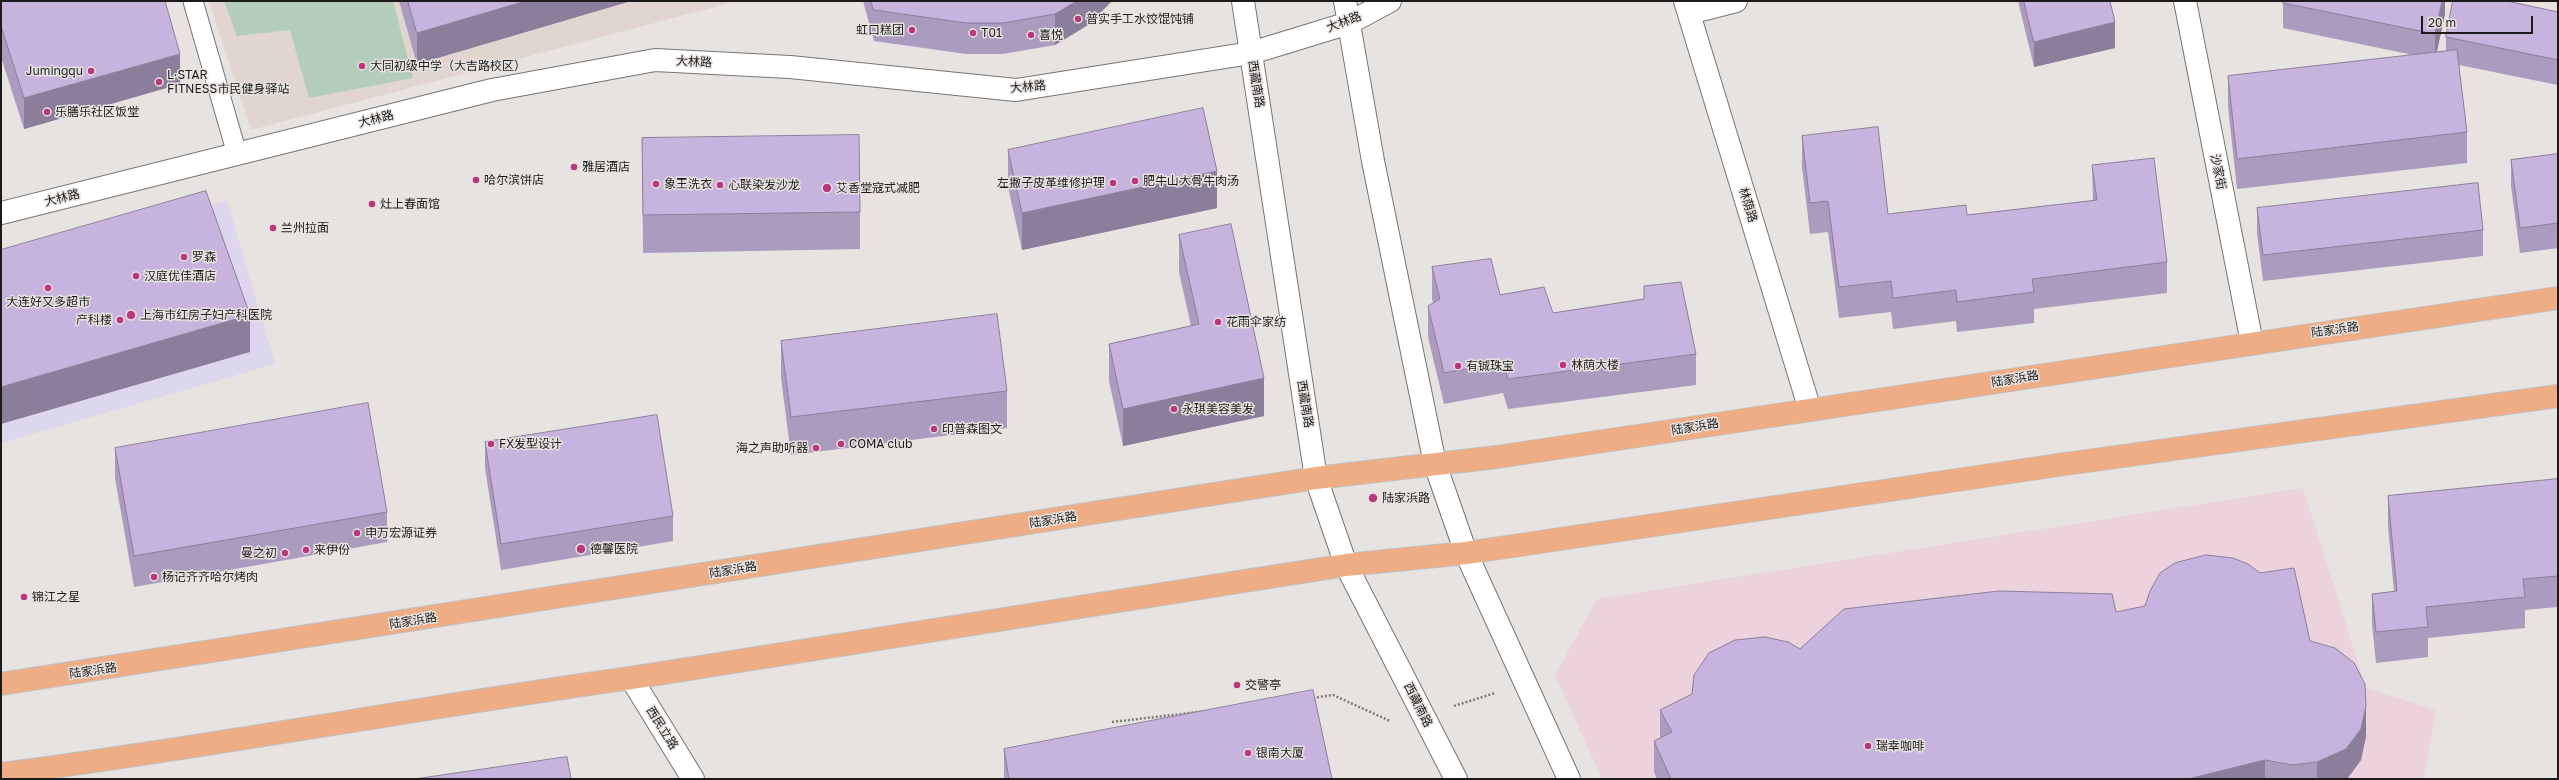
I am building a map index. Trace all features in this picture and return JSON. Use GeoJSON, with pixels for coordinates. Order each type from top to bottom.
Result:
{"type":"FeatureCollection","features":[{"type":"Feature","properties":{"kind":"main road","name":"陆家浜路"},"geometry":{"type":"LineString","coordinates":[[1,684],[1316,478],[1504,456],[2558,298]]}},
{"type":"Feature","properties":{"kind":"main road"},"geometry":{"type":"LineString","coordinates":[[1,774],[106,761],[531,692],[631,678],[1346,565],[1466,553],[2058,465],[2558,396]]}},
{"type":"Feature","properties":{"kind":"street","name":"西藏南路"},"geometry":{"type":"LineString","coordinates":[[1243,1],[1316,478],[1346,565],[1456,779]]}},
{"type":"Feature","properties":{"kind":"street"},"geometry":{"type":"LineString","coordinates":[[1345,1],[1373,161],[1435,464],[1466,553],[1569,779]]}},
{"type":"Feature","properties":{"kind":"street","name":"大林路"},"geometry":{"type":"LineString","coordinates":[[1,213],[492,90],[655,60],[790,68],[1016,90],[1251,52],[1349,23],[1390,1]]}},
{"type":"Feature","properties":{"kind":"street"},"geometry":{"type":"LineString","coordinates":[[1687,7],[1736,1]]}},
{"type":"Feature","properties":{"kind":"street","name":"沙家街"},"geometry":{"type":"LineString","coordinates":[[2185,1],[2252,343]]}},
{"type":"Feature","properties":{"kind":"street","name":"林荫路"},"geometry":{"type":"LineString","coordinates":[[1687,7],[1810,410]]}},
{"type":"Feature","properties":{"kind":"street","name":"西民立路"},"geometry":{"type":"LineString","coordinates":[[631,678],[693,779]]}},
{"type":"Feature","properties":{"kind":"lane"},"geometry":{"type":"LineString","coordinates":[[193,1],[237,154]]}},
{"type":"Feature","properties":{"kind":"path"},"geometry":{"type":"LineString","coordinates":[[1309,698],[1333,695],[1396,724],[1525,684]]}},
{"type":"Feature","properties":{"kind":"path"},"geometry":{"type":"LineString","coordinates":[[1112,722],[1214,710]]}},
{"type":"Feature","properties":{"kind":"shaded area","name":"大同初级中学（大吉路校区）"},"geometry":{"type":"Polygon","coordinates":[[[209,1],[737,1],[251,130],[209,1]]]}},
{"type":"Feature","properties":{"kind":"shaded area","name":"上海市红房子妇产科医院"},"geometry":{"type":"Polygon","coordinates":[[[227,200],[275,364],[1,443],[1,266],[227,200]]]}},
{"type":"Feature","properties":{"kind":"shaded area"},"geometry":{"type":"Polygon","coordinates":[[[2303,488],[2366,688],[2436,710],[2424,779],[1602,779],[1555,675],[1597,599],[2303,488]]]}},
{"type":"Feature","properties":{"kind":"green space"},"geometry":{"type":"Polygon","coordinates":[[[224,1],[393,1],[413,78],[309,98],[290,30],[237,36],[224,1]]]}},
{"type":"Feature","properties":{"kind":"building","name":"Jumingqu"},"geometry":{"type":"Polygon","coordinates":[[[1,1],[165,1],[180,54],[24,98],[1,26],[1,1]]]}},
{"type":"Feature","properties":{"kind":"building"},"geometry":{"type":"Polygon","coordinates":[[[408,1],[526,1],[417,33],[408,1]]]}},
{"type":"Feature","properties":{"kind":"building"},"geometry":{"type":"Polygon","coordinates":[[[871,1],[1077,1],[1055,14],[1003,23],[966,23],[874,10],[871,1]]]}},
{"type":"Feature","properties":{"kind":"building"},"geometry":{"type":"Polygon","coordinates":[[[2024,1],[2110,1],[2115,22],[2034,42],[2024,1]]]}},
{"type":"Feature","properties":{"kind":"building"},"geometry":{"type":"Polygon","coordinates":[[[2283,1],[2442,1],[2435,34],[2283,3],[2283,1]]]}},
{"type":"Feature","properties":{"kind":"building"},"geometry":{"type":"Polygon","coordinates":[[[2453,1],[2507,1],[2558,12],[2558,60],[2446,37],[2453,1]]]}},
{"type":"Feature","properties":{"kind":"building"},"geometry":{"type":"Polygon","coordinates":[[[2457,50],[2467,132],[2237,159],[2228,76],[2457,50]]]}},
{"type":"Feature","properties":{"kind":"building"},"geometry":{"type":"Polygon","coordinates":[[[1203,108],[1217,171],[1022,213],[1008,150],[1203,108]]]}},
{"type":"Feature","properties":{"kind":"building"},"geometry":{"type":"Polygon","coordinates":[[[1878,127],[1888,214],[1966,205],[1967,215],[2097,200],[2092,165],[2154,158],[2167,262],[2032,279],[2034,292],[1957,302],[1956,290],[1893,298],[1891,281],[1839,287],[1828,201],[1810,203],[1802,136],[1878,127]]]}},
{"type":"Feature","properties":{"kind":"building"},"geometry":{"type":"Polygon","coordinates":[[[859,135],[860,212],[643,215],[642,138],[859,135]]]}},
{"type":"Feature","properties":{"kind":"building"},"geometry":{"type":"Polygon","coordinates":[[[2558,154],[2558,223],[2520,228],[2511,160],[2558,154]]]}},
{"type":"Feature","properties":{"kind":"building"},"geometry":{"type":"Polygon","coordinates":[[[2478,183],[2483,230],[2263,255],[2257,208],[2478,183]]]}},
{"type":"Feature","properties":{"kind":"building","name":"上海市红房子妇产科医院"},"geometry":{"type":"Polygon","coordinates":[[[206,191],[250,315],[1,387],[1,250],[206,191]]]}},
{"type":"Feature","properties":{"kind":"building"},"geometry":{"type":"Polygon","coordinates":[[[1231,224],[1264,378],[1123,409],[1109,344],[1199,324],[1179,235],[1231,224]]]}},
{"type":"Feature","properties":{"kind":"building"},"geometry":{"type":"Polygon","coordinates":[[[1491,259],[1500,295],[1544,287],[1553,313],[1644,299],[1644,286],[1681,282],[1696,354],[1508,379],[1503,362],[1444,373],[1428,306],[1440,299],[1432,267],[1491,259]]]}},
{"type":"Feature","properties":{"kind":"building"},"geometry":{"type":"Polygon","coordinates":[[[997,314],[1007,391],[791,417],[781,341],[997,314]]]}},
{"type":"Feature","properties":{"kind":"building"},"geometry":{"type":"Polygon","coordinates":[[[368,403],[387,512],[134,556],[115,448],[368,403]]]}},
{"type":"Feature","properties":{"kind":"building"},"geometry":{"type":"Polygon","coordinates":[[[657,415],[673,516],[501,544],[485,442],[657,415]]]}},
{"type":"Feature","properties":{"kind":"building"},"geometry":{"type":"Polygon","coordinates":[[[2558,479],[2558,576],[2523,579],[2525,597],[2426,607],[2428,627],[2376,632],[2372,594],[2397,591],[2388,496],[2558,479]]]}},
{"type":"Feature","properties":{"kind":"building"},"geometry":{"type":"Polygon","coordinates":[[[2206,555],[2233,558],[2248,564],[2260,573],[2294,568],[2310,641],[2335,648],[2354,663],[2365,684],[2366,706],[2361,729],[2346,749],[2317,762],[2292,765],[2265,760],[2188,779],[1671,779],[1654,741],[1672,732],[1660,710],[1692,694],[1694,675],[1709,653],[1735,640],[1765,637],[1788,642],[1800,649],[1844,609],[1999,591],[2112,594],[2116,612],[2145,606],[2150,591],[2160,573],[2175,563],[2206,555]]]}},
{"type":"Feature","properties":{"kind":"building"},"geometry":{"type":"Polygon","coordinates":[[[1313,690],[1332,779],[1009,779],[1004,749],[1313,690]]]}},
{"type":"Feature","properties":{"kind":"building"},"geometry":{"type":"Polygon","coordinates":[[[567,757],[571,779],[415,779],[567,757]]]}},
{"type":"Feature","properties":{"kind":"place","name":"普实手工水饺馄饨铺"},"geometry":{"type":"Point","coordinates":[1078,19]}},
{"type":"Feature","properties":{"kind":"place","name":"虹口糕团"},"geometry":{"type":"Point","coordinates":[912,30]}},
{"type":"Feature","properties":{"kind":"place","name":"T01"},"geometry":{"type":"Point","coordinates":[973,33]}},
{"type":"Feature","properties":{"kind":"place","name":"喜悦"},"geometry":{"type":"Point","coordinates":[1031,35]}},
{"type":"Feature","properties":{"kind":"place","name":"大同初级中学（大吉路校区）"},"geometry":{"type":"Point","coordinates":[362,66]}},
{"type":"Feature","properties":{"kind":"place","name":"Jumingqu"},"geometry":{"type":"Point","coordinates":[91,71]}},
{"type":"Feature","properties":{"kind":"place","name":"L·STAR FITNESS市民健身驿站"},"geometry":{"type":"Point","coordinates":[159,82]}},
{"type":"Feature","properties":{"kind":"place","name":"乐膳乐社区饭堂"},"geometry":{"type":"Point","coordinates":[47,112]}},
{"type":"Feature","properties":{"kind":"place","name":"雅居酒店"},"geometry":{"type":"Point","coordinates":[574,167]}},
{"type":"Feature","properties":{"kind":"place","name":"哈尔滨饼店"},"geometry":{"type":"Point","coordinates":[476,180]}},
{"type":"Feature","properties":{"kind":"place","name":"肥牛山大骨牛肉汤"},"geometry":{"type":"Point","coordinates":[1135,181]}},
{"type":"Feature","properties":{"kind":"place","name":"左撇子皮革维修护理"},"geometry":{"type":"Point","coordinates":[1113,183]}},
{"type":"Feature","properties":{"kind":"place","name":"象王洗衣"},"geometry":{"type":"Point","coordinates":[656,184]}},
{"type":"Feature","properties":{"kind":"place","name":"心联染发沙龙"},"geometry":{"type":"Point","coordinates":[720,185]}},
{"type":"Feature","properties":{"kind":"place","name":"艾香堂寇式减肥"},"geometry":{"type":"Point","coordinates":[827,188]}},
{"type":"Feature","properties":{"kind":"place","name":"灶上春面馆"},"geometry":{"type":"Point","coordinates":[372,204]}},
{"type":"Feature","properties":{"kind":"place","name":"兰州拉面"},"geometry":{"type":"Point","coordinates":[273,228]}},
{"type":"Feature","properties":{"kind":"place","name":"罗森"},"geometry":{"type":"Point","coordinates":[184,257]}},
{"type":"Feature","properties":{"kind":"place","name":"汉庭优佳酒店"},"geometry":{"type":"Point","coordinates":[136,276]}},
{"type":"Feature","properties":{"kind":"place","name":"大连好又多超市"},"geometry":{"type":"Point","coordinates":[48,288]}},
{"type":"Feature","properties":{"kind":"place","name":"上海市红房子妇产科医院"},"geometry":{"type":"Point","coordinates":[131,315]}},
{"type":"Feature","properties":{"kind":"place","name":"产科楼"},"geometry":{"type":"Point","coordinates":[120,320]}},
{"type":"Feature","properties":{"kind":"place","name":"花雨伞家纺"},"geometry":{"type":"Point","coordinates":[1218,322]}},
{"type":"Feature","properties":{"kind":"place","name":"林荫大楼"},"geometry":{"type":"Point","coordinates":[1563,365]}},
{"type":"Feature","properties":{"kind":"place","name":"有铖珠宝"},"geometry":{"type":"Point","coordinates":[1458,366]}},
{"type":"Feature","properties":{"kind":"place","name":"永琪美容美发"},"geometry":{"type":"Point","coordinates":[1174,409]}},
{"type":"Feature","properties":{"kind":"place","name":"印普森图文"},"geometry":{"type":"Point","coordinates":[934,429]}},
{"type":"Feature","properties":{"kind":"place","name":"FX发型设计"},"geometry":{"type":"Point","coordinates":[491,444]}},
{"type":"Feature","properties":{"kind":"place","name":"COMA club"},"geometry":{"type":"Point","coordinates":[841,444]}},
{"type":"Feature","properties":{"kind":"place","name":"海之声助听器"},"geometry":{"type":"Point","coordinates":[816,448]}},
{"type":"Feature","properties":{"kind":"place","name":"陆家浜路"},"geometry":{"type":"Point","coordinates":[1373,498]}},
{"type":"Feature","properties":{"kind":"place","name":"申万宏源证券"},"geometry":{"type":"Point","coordinates":[357,533]}},
{"type":"Feature","properties":{"kind":"place","name":"德馨医院"},"geometry":{"type":"Point","coordinates":[581,549]}},
{"type":"Feature","properties":{"kind":"place","name":"来伊份"},"geometry":{"type":"Point","coordinates":[306,550]}},
{"type":"Feature","properties":{"kind":"place","name":"曼之初"},"geometry":{"type":"Point","coordinates":[285,553]}},
{"type":"Feature","properties":{"kind":"place","name":"杨记齐齐哈尔烤肉"},"geometry":{"type":"Point","coordinates":[154,577]}},
{"type":"Feature","properties":{"kind":"place","name":"锦江之星"},"geometry":{"type":"Point","coordinates":[24,597]}},
{"type":"Feature","properties":{"kind":"place","name":"交警亭"},"geometry":{"type":"Point","coordinates":[1237,685]}},
{"type":"Feature","properties":{"kind":"place","name":"瑞幸咖啡"},"geometry":{"type":"Point","coordinates":[1868,746]}},
{"type":"Feature","properties":{"kind":"place","name":"银南大厦"},"geometry":{"type":"Point","coordinates":[1248,753]}}]}
